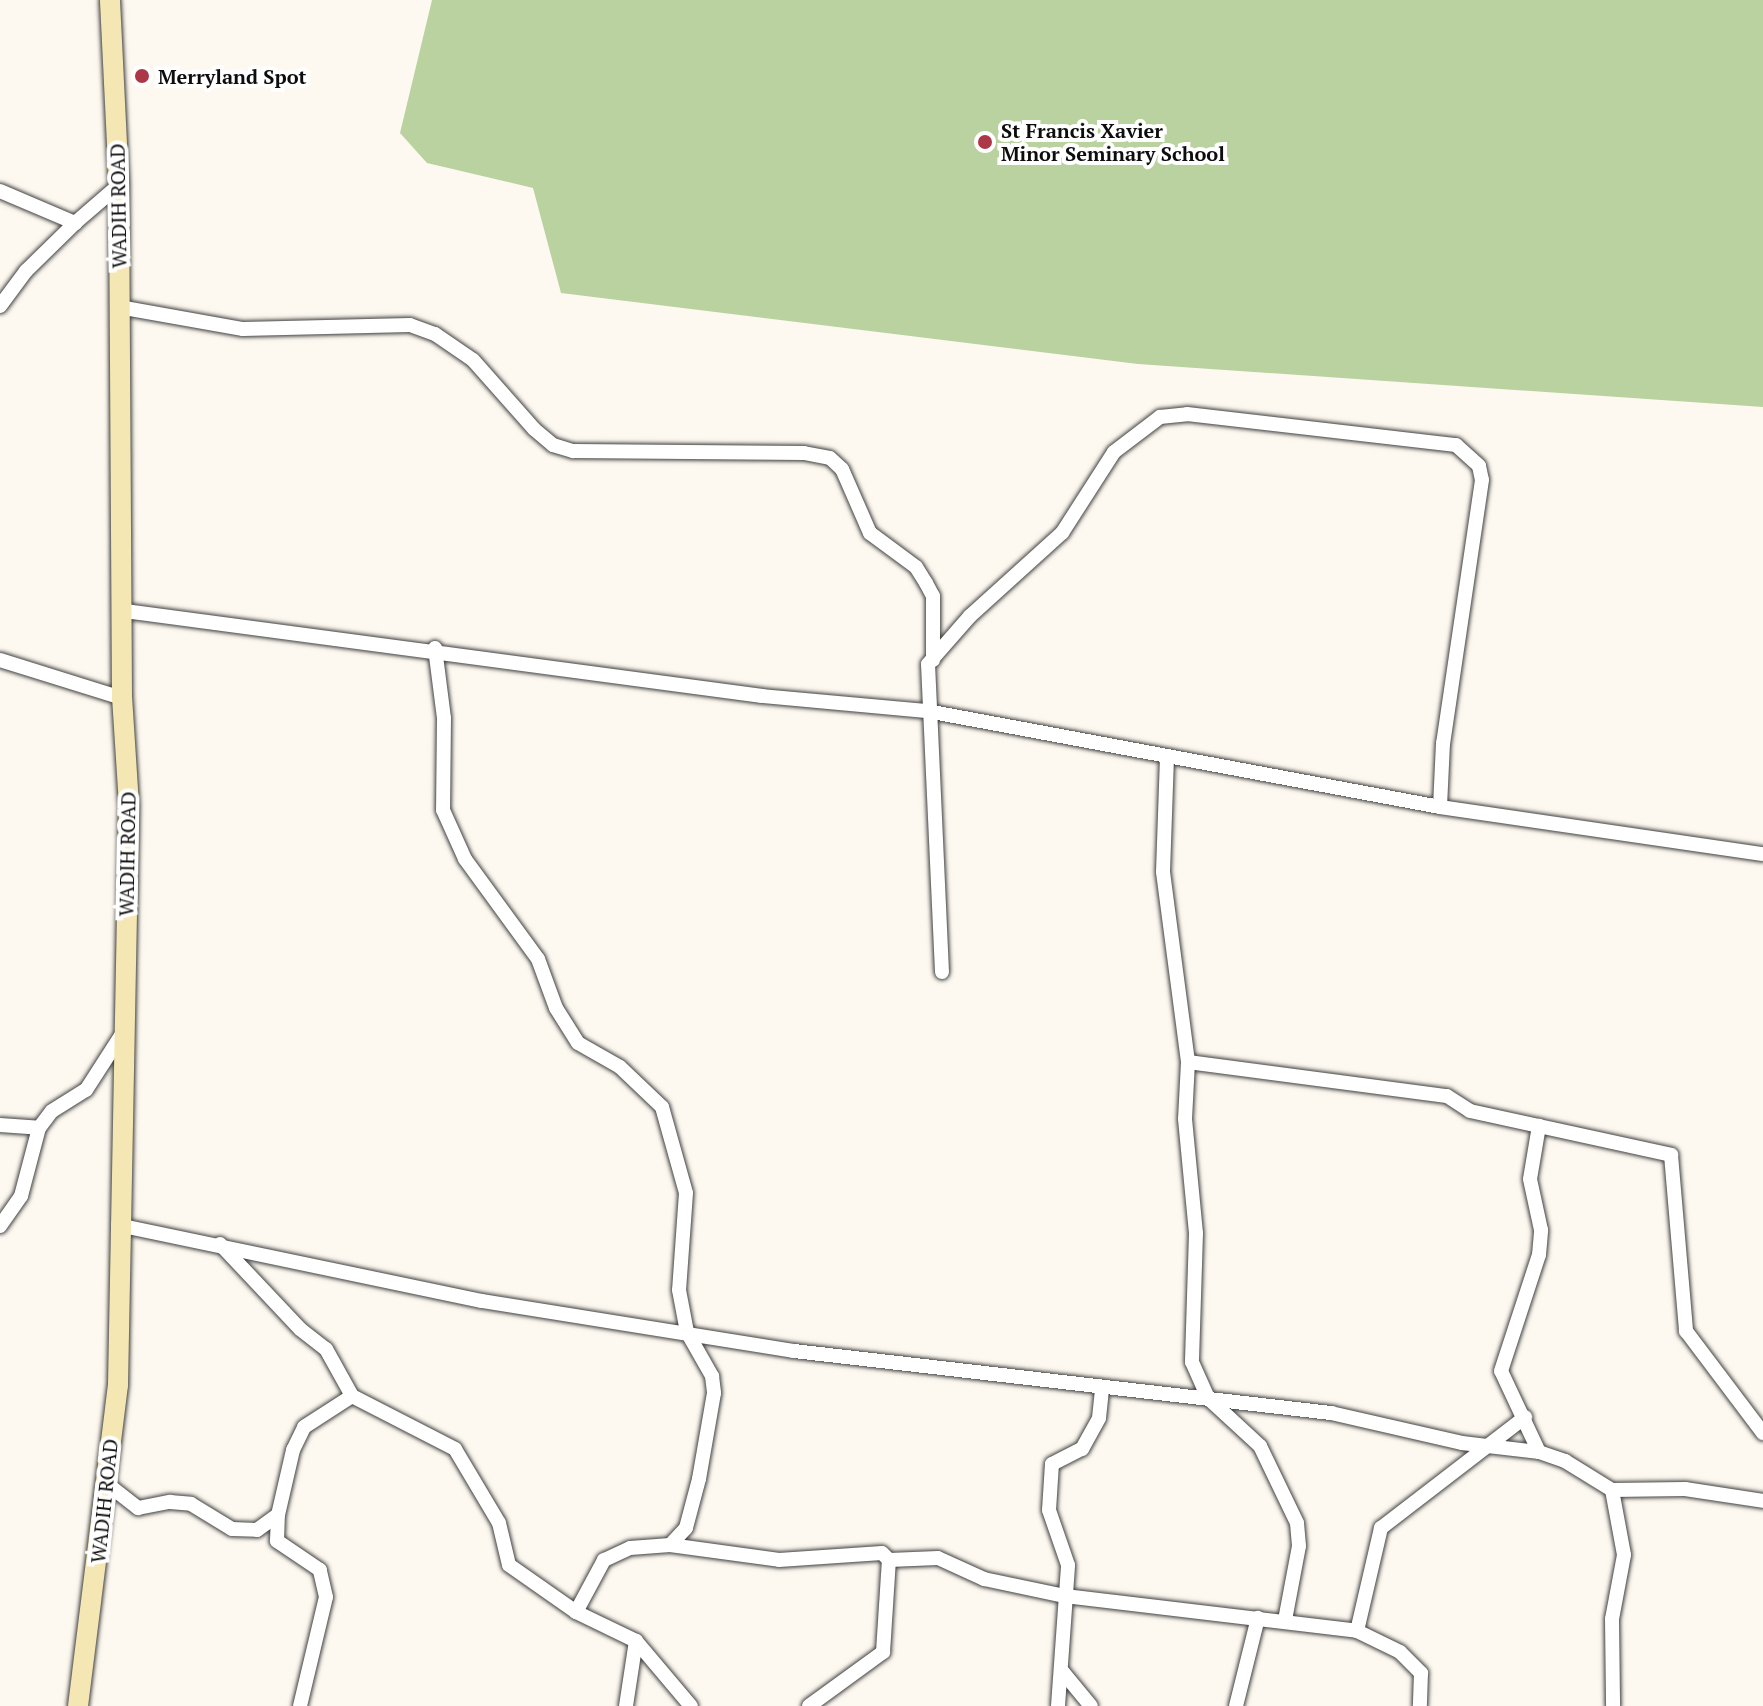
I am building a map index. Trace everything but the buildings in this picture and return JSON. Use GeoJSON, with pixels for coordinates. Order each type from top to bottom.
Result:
{"type":"FeatureCollection","features":[{"type":"Feature","properties":{"kind":"street","name":"WADIH ROAD"},"geometry":{"type":"LineString","coordinates":[[78,1706],[118,1385],[118,1225],[129,805],[122,698],[125,611],[119,185],[110,0]]}},
{"type":"Feature","properties":{"kind":"street"},"geometry":{"type":"LineString","coordinates":[[0,306],[26,271],[119,185]]}},
{"type":"Feature","properties":{"kind":"street"},"geometry":{"type":"LineString","coordinates":[[0,191],[75,223]]}},
{"type":"Feature","properties":{"kind":"street"},"geometry":{"type":"LineString","coordinates":[[119,307],[243,329],[410,325],[435,334],[473,360],[534,429],[553,445],[573,451],[804,453],[830,458],[842,469],[870,533],[916,567],[933,596],[933,660]]}},
{"type":"Feature","properties":{"kind":"street"},"geometry":{"type":"LineString","coordinates":[[942,972],[936,780],[925,680],[933,660],[970,616],[1062,533],[1114,452],[1160,417],[1187,414],[1456,445],[1479,466],[1482,480],[1443,743],[1440,807]]}},
{"type":"Feature","properties":{"kind":"street"},"geometry":{"type":"LineString","coordinates":[[125,611],[435,648],[762,696],[927,711],[1440,807],[1763,854]]}},
{"type":"Feature","properties":{"kind":"street"},"geometry":{"type":"LineString","coordinates":[[435,648],[444,718],[443,810],[465,859],[538,959],[556,1008],[578,1043],[620,1067],[662,1107],[686,1193],[679,1290],[687,1332],[712,1376],[714,1393],[686,1528],[670,1545]]}},
{"type":"Feature","properties":{"kind":"street"},"geometry":{"type":"LineString","coordinates":[[0,660],[122,698]]}},
{"type":"Feature","properties":{"kind":"street"},"geometry":{"type":"LineString","coordinates":[[1167,757],[1163,872],[1188,1062],[1185,1119],[1196,1233],[1192,1362],[1208,1398],[1260,1446],[1297,1523],[1299,1546],[1285,1620]]}},
{"type":"Feature","properties":{"kind":"street"},"geometry":{"type":"LineString","coordinates":[[0,1226],[21,1196],[39,1128],[64,1101],[86,1090],[124,1030]]}},
{"type":"Feature","properties":{"kind":"street"},"geometry":{"type":"LineString","coordinates":[[1188,1062],[1447,1096],[1470,1111],[1671,1155],[1686,1331],[1763,1433]]}},
{"type":"Feature","properties":{"kind":"street"},"geometry":{"type":"LineString","coordinates":[[0,1125],[39,1128]]}},
{"type":"Feature","properties":{"kind":"street"},"geometry":{"type":"LineString","coordinates":[[1539,1126],[1530,1179],[1541,1230],[1539,1255],[1501,1371],[1539,1452]]}},
{"type":"Feature","properties":{"kind":"street"},"geometry":{"type":"LineString","coordinates":[[118,1225],[482,1301],[794,1351],[1102,1389],[1331,1413],[1539,1452],[1612,1490],[1685,1489],[1763,1501]]}},
{"type":"Feature","properties":{"kind":"street"},"geometry":{"type":"LineString","coordinates":[[220,1244],[300,1329],[326,1349],[352,1396],[455,1449],[499,1523],[509,1565],[576,1612],[636,1641],[691,1706]]}},
{"type":"Feature","properties":{"kind":"street"},"geometry":{"type":"LineString","coordinates":[[1058,1706],[1068,1565],[1049,1510],[1052,1464],[1082,1449],[1099,1418],[1102,1389]]}},
{"type":"Feature","properties":{"kind":"street"},"geometry":{"type":"LineString","coordinates":[[300,1706],[326,1597],[320,1570],[277,1541],[278,1515],[293,1450],[304,1427],[352,1396]]}},
{"type":"Feature","properties":{"kind":"street"},"geometry":{"type":"LineString","coordinates":[[1357,1631],[1381,1528],[1525,1417]]}},
{"type":"Feature","properties":{"kind":"street"},"geometry":{"type":"LineString","coordinates":[[106,1483],[138,1508],[170,1502],[191,1504],[232,1529],[257,1530],[278,1515]]}},
{"type":"Feature","properties":{"kind":"street"},"geometry":{"type":"LineString","coordinates":[[1612,1490],[1624,1555],[1612,1619],[1613,1706]]}},
{"type":"Feature","properties":{"kind":"street"},"geometry":{"type":"LineString","coordinates":[[576,1612],[604,1560],[630,1548],[670,1545],[725,1557],[779,1560],[882,1553],[889,1560],[938,1558],[984,1579],[1065,1596],[1357,1631],[1400,1652],[1421,1673],[1420,1706]]}},
{"type":"Feature","properties":{"kind":"street"},"geometry":{"type":"LineString","coordinates":[[809,1706],[840,1678],[883,1652],[889,1560]]}},
{"type":"Feature","properties":{"kind":"street"},"geometry":{"type":"LineString","coordinates":[[1236,1706],[1258,1618]]}},
{"type":"Feature","properties":{"kind":"street"},"geometry":{"type":"LineString","coordinates":[[626,1706],[636,1641]]}},
{"type":"Feature","properties":{"kind":"street"},"geometry":{"type":"LineString","coordinates":[[1062,1671],[1091,1706]]}},
{"type":"Feature","properties":{"kind":"green space","name":"St Francis Xavier Minor Seminary School"},"geometry":{"type":"Polygon","coordinates":[[[432,0],[1763,0],[1763,407],[1138,364],[561,293],[533,188],[427,163],[400,133],[432,0]]]}},
{"type":"Feature","properties":{"kind":"place","name":"Merryland Spot"},"geometry":{"type":"Point","coordinates":[142,76]}},
{"type":"Feature","properties":{"kind":"place","name":"St Francis Xavier Minor Seminary School"},"geometry":{"type":"Point","coordinates":[985,142]}}]}
